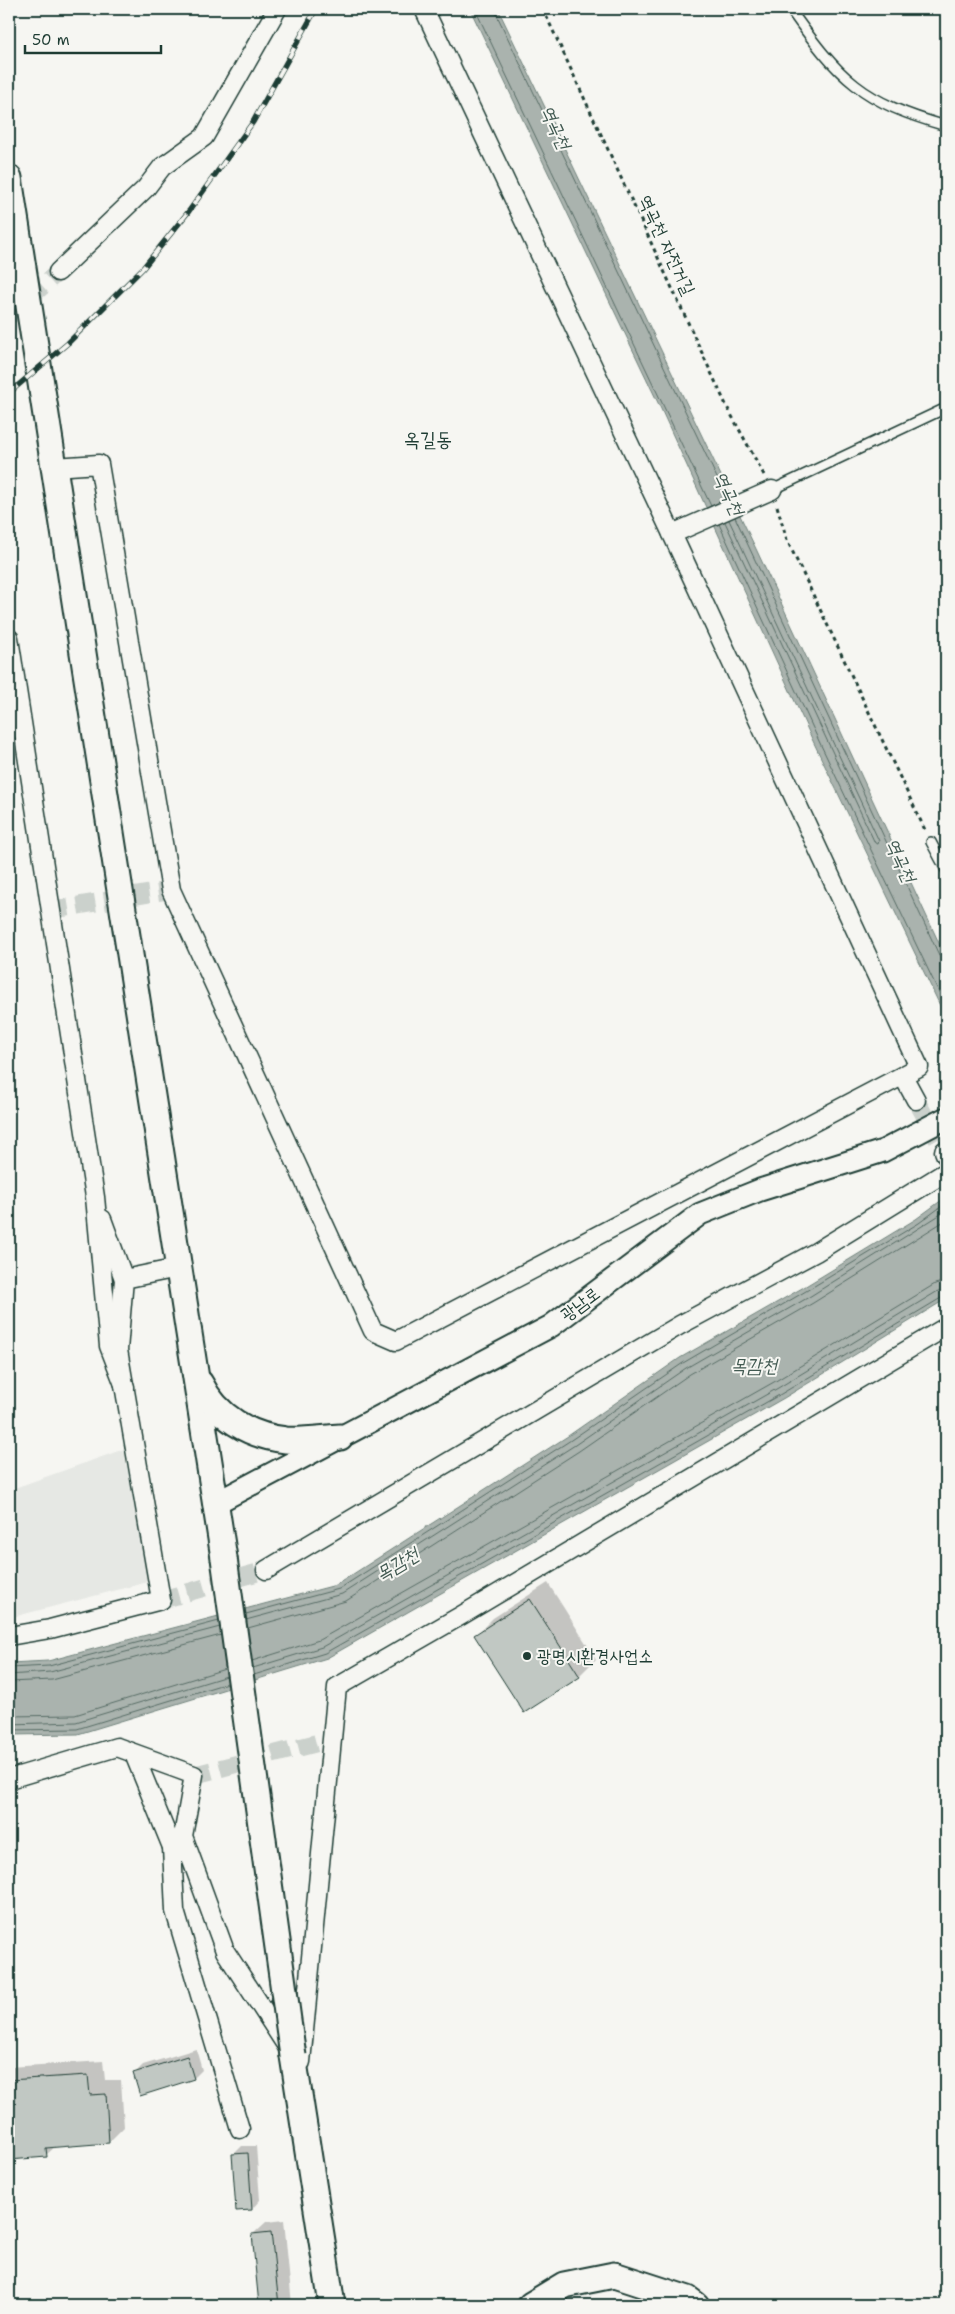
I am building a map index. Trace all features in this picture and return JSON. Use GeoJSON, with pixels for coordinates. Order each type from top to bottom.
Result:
{"type":"FeatureCollection","features":[{"type":"Feature","properties":{"kind":"main road"},"geometry":{"type":"LineString","coordinates":[[9,178],[216,1503],[298,2091],[332,2305]]}},
{"type":"Feature","properties":{"kind":"main road"},"geometry":{"type":"LineString","coordinates":[[195,1374],[217,1410],[230,1421],[249,1430],[286,1440],[340,1437]]}},
{"type":"Feature","properties":{"kind":"main road"},"geometry":{"type":"LineString","coordinates":[[531,2305],[564,2285],[614,2275],[688,2299],[696,2305]]}},
{"type":"Feature","properties":{"kind":"main road"},"geometry":{"type":"LineString","coordinates":[[317,2305],[328,2280]]}},
{"type":"Feature","properties":{"kind":"street"},"geometry":{"type":"LineString","coordinates":[[58,272],[146,188],[162,167],[204,137],[277,9]]}},
{"type":"Feature","properties":{"kind":"street"},"geometry":{"type":"LineString","coordinates":[[54,467],[99,464],[171,890],[373,1330],[396,1341],[919,1067],[672,534],[424,9]]}},
{"type":"Feature","properties":{"kind":"street"},"geometry":{"type":"LineString","coordinates":[[672,534],[772,490]]}},
{"type":"Feature","properties":{"kind":"street"},"geometry":{"type":"LineString","coordinates":[[9,638],[94,1197],[109,1346],[125,1387]]}},
{"type":"Feature","properties":{"kind":"street"},"geometry":{"type":"LineString","coordinates":[[903,1076],[916,1100]]}},
{"type":"Feature","properties":{"kind":"street","name":"광남로"},"geometry":{"type":"LineString","coordinates":[[216,1503],[551,1326],[700,1214],[760,1190],[883,1151],[946,1118]]}},
{"type":"Feature","properties":{"kind":"street"},"geometry":{"type":"LineString","coordinates":[[266,1570],[680,1325],[816,1252],[946,1172]]}},
{"type":"Feature","properties":{"kind":"street"},"geometry":{"type":"LineString","coordinates":[[9,1636],[50,1629],[161,1600],[118,1350],[124,1279],[94,1197]]}},
{"type":"Feature","properties":{"kind":"street"},"geometry":{"type":"LineString","coordinates":[[124,1279],[178,1268]]}},
{"type":"Feature","properties":{"kind":"street"},"geometry":{"type":"LineString","coordinates":[[298,2091],[337,1687],[462,1615],[946,1327]]}},
{"type":"Feature","properties":{"kind":"street"},"geometry":{"type":"LineString","coordinates":[[9,1779],[117,1747],[194,1775],[183,1836],[225,1951],[293,2056]]}},
{"type":"Feature","properties":{"kind":"street"},"geometry":{"type":"LineString","coordinates":[[134,1754],[172,1847],[175,1911],[240,2129]]}},
{"type":"Feature","properties":{"kind":"street"},"geometry":{"type":"LineString","coordinates":[[172,1847],[192,1860]]}},
{"type":"Feature","properties":{"kind":"lane"},"geometry":{"type":"LineString","coordinates":[[790,9],[828,60],[856,88],[881,104],[910,116],[946,126]]}},
{"type":"Feature","properties":{"kind":"lane"},"geometry":{"type":"LineString","coordinates":[[772,490],[946,408]]}},
{"type":"Feature","properties":{"kind":"lane"},"geometry":{"type":"LineString","coordinates":[[931,842],[946,870]]}},
{"type":"Feature","properties":{"kind":"path","name":"역곡천 자전거길"},"geometry":{"type":"LineString","coordinates":[[543,9],[727,407],[772,490],[787,540],[931,842]]}},
{"type":"Feature","properties":{"kind":"shaded area"},"geometry":{"type":"Polygon","coordinates":[[[124,1449],[148,1582],[9,1618],[9,1490],[124,1449]]]}},
{"type":"Feature","properties":{"kind":"water","name":"역곡천"},"geometry":{"type":"Polygon","coordinates":[[[470,9],[498,9],[757,551],[946,958],[946,1018],[813,741],[661,409],[470,9]]]}},
{"type":"Feature","properties":{"kind":"water","name":"목감천"},"geometry":{"type":"Polygon","coordinates":[[[946,1197],[946,1299],[784,1398],[327,1658],[78,1734],[9,1735],[9,1663],[48,1661],[336,1585],[568,1436],[680,1358],[804,1287],[916,1219],[946,1197]]]}},
{"type":"Feature","properties":{"kind":"building","name":"광명시환경사업소"},"geometry":{"type":"Polygon","coordinates":[[[530,1599],[580,1677],[524,1713],[474,1635],[530,1599]]]}},
{"type":"Feature","properties":{"kind":"building"},"geometry":{"type":"Polygon","coordinates":[[[187,2056],[194,2079],[140,2096],[133,2073],[187,2056]]]}},
{"type":"Feature","properties":{"kind":"building"},"geometry":{"type":"Polygon","coordinates":[[[88,2075],[90,2095],[106,2094],[109,2143],[46,2148],[47,2157],[9,2160],[9,2080],[88,2075]]]}},
{"type":"Feature","properties":{"kind":"building"},"geometry":{"type":"Polygon","coordinates":[[[248,2153],[252,2210],[236,2211],[232,2154],[248,2153]]]}},
{"type":"Feature","properties":{"kind":"building"},"geometry":{"type":"Polygon","coordinates":[[[271,2232],[279,2305],[259,2305],[252,2234],[271,2232]]]}},
{"type":"Feature","properties":{"kind":"tunnel"},"geometry":{"type":"LineString","coordinates":[[9,316],[58,272]]}},
{"type":"Feature","properties":{"kind":"tunnel"},"geometry":{"type":"LineString","coordinates":[[51,910],[171,890]]}},
{"type":"Feature","properties":{"kind":"tunnel"},"geometry":{"type":"LineString","coordinates":[[916,1100],[944,1151]]}},
{"type":"Feature","properties":{"kind":"tunnel"},"geometry":{"type":"LineString","coordinates":[[161,1600],[266,1570]]}},
{"type":"Feature","properties":{"kind":"tunnel"},"geometry":{"type":"LineString","coordinates":[[194,1775],[332,1739]]}},
{"type":"Feature","properties":{"kind":"railway"},"geometry":{"type":"LineString","coordinates":[[9,393],[68,343],[143,268],[189,211],[253,122],[316,9]]}},
{"type":"Feature","properties":{"kind":"place","name":"광명시환경사업소"},"geometry":{"type":"Point","coordinates":[527,1656]}},
{"type":"Feature","properties":{"kind":"district","name":"옥길동"},"geometry":{"type":"Point","coordinates":[428,439]}}]}
